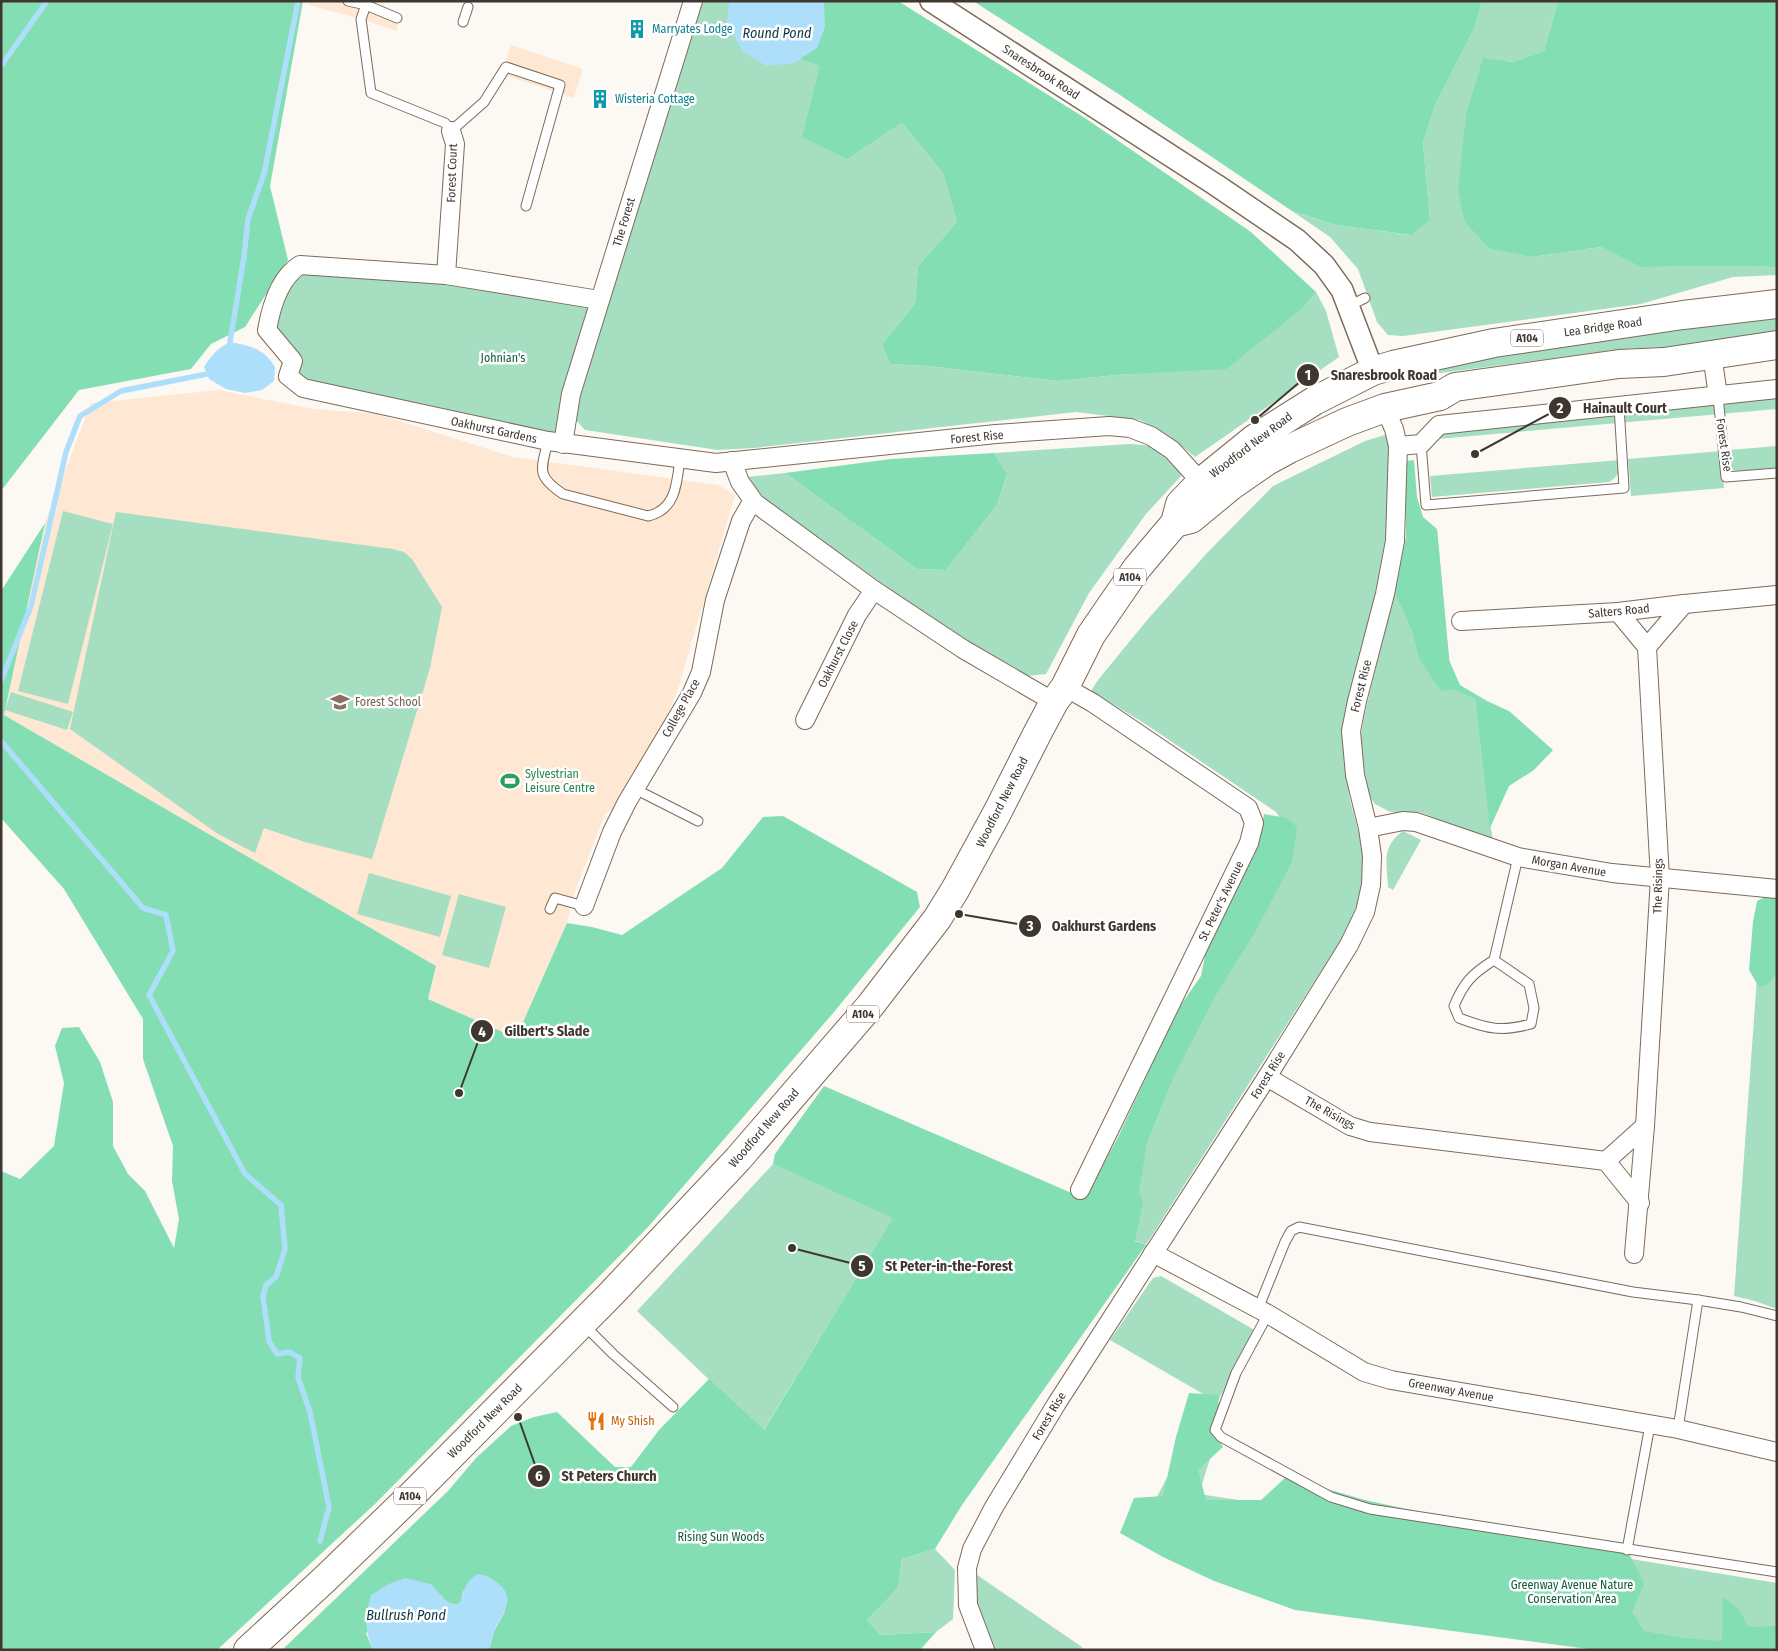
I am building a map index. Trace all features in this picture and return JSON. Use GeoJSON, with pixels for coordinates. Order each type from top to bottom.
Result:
{"type":"FeatureCollection","features":[{"type":"Feature","properties":{"kind":"main road","name":"Lea Bridge Road"},"geometry":{"type":"LineString","coordinates":[[1380,390],[1427,356],[1494,343],[1683,315],[1777,304]]}},
{"type":"Feature","properties":{"kind":"main road","name":"A104"},"geometry":{"type":"LineString","coordinates":[[1380,390],[1399,390],[1440,380],[1455,387],[1619,364],[1664,362],[1777,345]]}},
{"type":"Feature","properties":{"kind":"main road","name":"Woodford New Road"},"geometry":{"type":"LineString","coordinates":[[248,1650],[415,1492],[582,1323],[738,1158],[870,1006],[932,926],[969,865],[1091,636],[1136,568],[1175,524],[1180,504],[1201,482],[1254,439],[1326,394],[1380,390]]}},
{"type":"Feature","properties":{"kind":"main road","name":"Woodford New Road"},"geometry":{"type":"LineString","coordinates":[[1175,524],[1192,519],[1231,486],[1267,461],[1338,425],[1380,390]]}},
{"type":"Feature","properties":{"kind":"street","name":"The Forest"},"geometry":{"type":"LineString","coordinates":[[555,443],[692,1]]}},
{"type":"Feature","properties":{"kind":"street","name":"Snaresbrook Road"},"geometry":{"type":"LineString","coordinates":[[931,1],[1216,185],[1297,240],[1324,265],[1342,290],[1357,302],[1363,347],[1380,390]]}},
{"type":"Feature","properties":{"kind":"street","name":"Forest Court"},"geometry":{"type":"LineString","coordinates":[[446,275],[456,144],[451,131]]}},
{"type":"Feature","properties":{"kind":"street","name":"Oakhurst Gardens"},"geometry":{"type":"LineString","coordinates":[[600,300],[446,275],[300,265],[292,270],[284,279],[270,312],[267,330],[293,361],[288,376],[303,388],[555,443],[716,463],[732,461]]}},
{"type":"Feature","properties":{"kind":"street","name":"Forest Rise"},"geometry":{"type":"LineString","coordinates":[[1712,354],[1718,396]]}},
{"type":"Feature","properties":{"kind":"street"},"geometry":{"type":"LineString","coordinates":[[1398,446],[1420,444],[1439,425],[1777,389]]}},
{"type":"Feature","properties":{"kind":"street","name":"Forest Rise"},"geometry":{"type":"LineString","coordinates":[[985,1650],[968,1605],[966,1568],[972,1549],[994,1507],[1057,1403],[1267,1077],[1349,945],[1365,912],[1371,885],[1372,856],[1368,828],[1355,775],[1351,731],[1385,594],[1395,541],[1398,478],[1398,446],[1380,390]]}},
{"type":"Feature","properties":{"kind":"street","name":"Forest Rise"},"geometry":{"type":"LineString","coordinates":[[732,461],[986,435],[1109,426],[1130,428],[1151,436],[1172,450],[1201,482]]}},
{"type":"Feature","properties":{"kind":"street"},"geometry":{"type":"LineString","coordinates":[[732,461],[740,482],[755,503],[874,590],[964,649],[1060,694]]}},
{"type":"Feature","properties":{"kind":"street","name":"College Place"},"geometry":{"type":"LineString","coordinates":[[584,906],[612,832],[635,789],[692,693],[701,672],[715,600],[741,521],[749,507],[755,503]]}},
{"type":"Feature","properties":{"kind":"street","name":"Oakhurst Close"},"geometry":{"type":"LineString","coordinates":[[805,720],[857,615],[874,590]]}},
{"type":"Feature","properties":{"kind":"street","name":"Salters Road"},"geometry":{"type":"LineString","coordinates":[[1461,621],[1618,612],[1777,595]]}},
{"type":"Feature","properties":{"kind":"street"},"geometry":{"type":"LineString","coordinates":[[1618,612],[1647,647],[1684,604]]}},
{"type":"Feature","properties":{"kind":"street","name":"The Risings"},"geometry":{"type":"LineString","coordinates":[[1634,1254],[1640,1204],[1660,878],[1647,647]]}},
{"type":"Feature","properties":{"kind":"street","name":"St. Peter's Avenue"},"geometry":{"type":"LineString","coordinates":[[1060,694],[1093,703],[1248,808],[1254,823],[1249,843],[1080,1190]]}},
{"type":"Feature","properties":{"kind":"street","name":"Morgan Avenue"},"geometry":{"type":"LineString","coordinates":[[1368,828],[1403,821],[1416,822],[1518,857],[1612,873],[1777,889]]}},
{"type":"Feature","properties":{"kind":"street","name":"The Risings"},"geometry":{"type":"LineString","coordinates":[[1267,1077],[1350,1126],[1370,1132],[1606,1161]]}},
{"type":"Feature","properties":{"kind":"street"},"geometry":{"type":"LineString","coordinates":[[1640,1204],[1606,1161],[1645,1126]]}},
{"type":"Feature","properties":{"kind":"street","name":"Greenway Avenue"},"geometry":{"type":"LineString","coordinates":[[1154,1253],[1263,1312],[1364,1372],[1391,1380],[1678,1429],[1777,1452]]}},
{"type":"Feature","properties":{"kind":"lane"},"geometry":{"type":"LineString","coordinates":[[348,1],[366,5],[397,18]]}},
{"type":"Feature","properties":{"kind":"lane","name":"Forest Court"},"geometry":{"type":"LineString","coordinates":[[366,5],[361,19],[371,93],[445,123],[451,131]]}},
{"type":"Feature","properties":{"kind":"lane"},"geometry":{"type":"LineString","coordinates":[[464,22],[468,7]]}},
{"type":"Feature","properties":{"kind":"lane"},"geometry":{"type":"LineString","coordinates":[[451,131],[484,102],[506,67],[560,85],[526,206]]}},
{"type":"Feature","properties":{"kind":"lane","name":"Forest Rise"},"geometry":{"type":"LineString","coordinates":[[1718,396],[1726,477],[1777,473]]}},
{"type":"Feature","properties":{"kind":"lane"},"geometry":{"type":"LineString","coordinates":[[1420,444],[1426,505],[1624,488],[1619,406]]}},
{"type":"Feature","properties":{"kind":"lane"},"geometry":{"type":"LineString","coordinates":[[555,443],[541,469],[544,478],[552,487],[563,494],[648,516],[658,514],[667,506],[673,494],[680,458]]}},
{"type":"Feature","properties":{"kind":"lane"},"geometry":{"type":"LineString","coordinates":[[635,789],[698,821]]}},
{"type":"Feature","properties":{"kind":"lane"},"geometry":{"type":"LineString","coordinates":[[1494,960],[1529,984],[1534,1008],[1531,1024],[1512,1029],[1485,1028],[1459,1018],[1454,1006],[1462,987],[1477,971],[1494,960],[1518,857]]}},
{"type":"Feature","properties":{"kind":"lane"},"geometry":{"type":"LineString","coordinates":[[550,909],[555,898],[584,906]]}},
{"type":"Feature","properties":{"kind":"lane"},"geometry":{"type":"LineString","coordinates":[[1777,1316],[1741,1307],[1633,1292],[1299,1227],[1291,1231],[1285,1242],[1263,1312],[1236,1373],[1215,1430],[1222,1437],[1330,1497],[1370,1509],[1777,1572]]}},
{"type":"Feature","properties":{"kind":"lane"},"geometry":{"type":"LineString","coordinates":[[1678,1429],[1698,1300]]}},
{"type":"Feature","properties":{"kind":"lane"},"geometry":{"type":"LineString","coordinates":[[582,1323],[613,1354],[673,1407]]}},
{"type":"Feature","properties":{"kind":"lane"},"geometry":{"type":"LineString","coordinates":[[1628,1550],[1650,1425]]}},
{"type":"Feature","properties":{"kind":"shaded area"},"geometry":{"type":"Polygon","coordinates":[[[309,1],[356,1],[402,15],[396,31],[309,5],[309,1]]]}},
{"type":"Feature","properties":{"kind":"shaded area"},"geometry":{"type":"Polygon","coordinates":[[[511,45],[583,69],[574,98],[501,74],[511,45]]]}},
{"type":"Feature","properties":{"kind":"shaded area","name":"Forest School"},"geometry":{"type":"Polygon","coordinates":[[[219,390],[314,409],[377,414],[513,457],[718,485],[735,495],[678,689],[653,750],[614,808],[605,814],[574,894],[567,923],[516,1038],[428,999],[436,966],[4,715],[45,523],[91,403],[219,390]]]}},
{"type":"Feature","properties":{"kind":"green space"},"geometry":{"type":"Polygon","coordinates":[[[1,1],[303,1],[270,186],[288,260],[245,327],[211,344],[191,369],[79,390],[1,491],[1,1]]]}},
{"type":"Feature","properties":{"kind":"green space"},"geometry":{"type":"Polygon","coordinates":[[[700,1],[727,1],[743,41],[820,66],[848,159],[902,123],[943,173],[957,222],[918,266],[915,304],[882,344],[890,364],[928,366],[1058,381],[1127,374],[1304,307],[1316,292],[1326,311],[1339,357],[1195,457],[1178,443],[1140,420],[1076,412],[754,448],[718,450],[585,430],[574,418],[573,400],[700,1]]]}},
{"type":"Feature","properties":{"kind":"green space"},"geometry":{"type":"Polygon","coordinates":[[[727,1],[898,1],[1085,118],[1251,232],[1316,292],[1304,307],[1226,369],[1127,374],[1058,381],[928,366],[890,364],[882,344],[915,304],[918,266],[957,222],[943,173],[902,123],[848,159],[802,137],[820,66],[743,41],[727,1]]]}},
{"type":"Feature","properties":{"kind":"green space"},"geometry":{"type":"Polygon","coordinates":[[[973,1],[1482,1],[1475,27],[1436,103],[1423,143],[1430,220],[1411,235],[1336,225],[1292,211],[1117,93],[973,1]]]}},
{"type":"Feature","properties":{"kind":"green space"},"geometry":{"type":"Polygon","coordinates":[[[1482,1],[1558,1],[1544,51],[1513,62],[1483,59],[1532,257],[1601,247],[1640,267],[1762,266],[1777,268],[1777,275],[1733,277],[1641,304],[1403,336],[1388,335],[1377,322],[1358,269],[1330,237],[1292,211],[1336,225],[1410,235],[1430,220],[1423,143],[1436,103],[1475,27],[1482,1]]]}},
{"type":"Feature","properties":{"kind":"green space"},"geometry":{"type":"Polygon","coordinates":[[[1558,1],[1777,1],[1777,268],[1762,266],[1640,267],[1601,247],[1532,257],[1489,248],[1465,222],[1458,191],[1466,115],[1483,58],[1513,62],[1544,51],[1558,1]]]}},
{"type":"Feature","properties":{"kind":"green space","name":"Johnian's"},"geometry":{"type":"Polygon","coordinates":[[[300,265],[599,300],[563,444],[303,388],[293,361],[267,330],[300,265]]]}},
{"type":"Feature","properties":{"kind":"green space"},"geometry":{"type":"Polygon","coordinates":[[[1777,318],[1777,337],[1694,346],[1622,349],[1433,374],[1431,369],[1560,345],[1777,318]]]}},
{"type":"Feature","properties":{"kind":"green space"},"geometry":{"type":"Polygon","coordinates":[[[1777,389],[1777,409],[1426,440],[1439,425],[1777,389]]]}},
{"type":"Feature","properties":{"kind":"green space"},"geometry":{"type":"Polygon","coordinates":[[[1388,434],[1392,478],[1385,544],[1377,596],[1344,733],[1344,760],[1350,800],[1366,867],[1360,895],[1349,927],[1146,1245],[1081,1218],[1286,828],[1276,812],[1144,723],[1091,691],[1148,619],[1207,553],[1273,486],[1365,441],[1388,434]]]}},
{"type":"Feature","properties":{"kind":"green space"},"geometry":{"type":"Polygon","coordinates":[[[1130,444],[1154,446],[1182,475],[1146,514],[1089,593],[1046,674],[1028,676],[933,620],[765,499],[747,477],[785,473],[917,569],[946,570],[997,505],[1007,476],[994,453],[1130,444]]]}},
{"type":"Feature","properties":{"kind":"green space"},"geometry":{"type":"Polygon","coordinates":[[[1777,446],[1777,468],[1740,471],[1733,470],[1730,464],[1729,450],[1777,446]]]}},
{"type":"Feature","properties":{"kind":"green space"},"geometry":{"type":"Polygon","coordinates":[[[1721,451],[1724,488],[1631,496],[1628,459],[1721,451]]]}},
{"type":"Feature","properties":{"kind":"green space"},"geometry":{"type":"Polygon","coordinates":[[[994,453],[1007,475],[997,505],[946,570],[917,569],[785,473],[891,459],[994,453]]]}},
{"type":"Feature","properties":{"kind":"green space"},"geometry":{"type":"Polygon","coordinates":[[[1414,460],[1417,497],[1423,517],[1437,529],[1449,660],[1460,685],[1509,711],[1553,750],[1534,770],[1509,786],[1490,828],[1475,699],[1452,689],[1441,691],[1419,658],[1412,630],[1395,593],[1406,538],[1406,461],[1414,460]]]}},
{"type":"Feature","properties":{"kind":"green space"},"geometry":{"type":"Polygon","coordinates":[[[1620,460],[1618,473],[1609,482],[1432,497],[1430,476],[1620,460]]]}},
{"type":"Feature","properties":{"kind":"green space"},"geometry":{"type":"Polygon","coordinates":[[[63,511],[113,524],[68,704],[18,691],[63,511]]]}},
{"type":"Feature","properties":{"kind":"green space"},"geometry":{"type":"Polygon","coordinates":[[[116,512],[393,549],[404,552],[412,559],[442,607],[430,668],[372,859],[305,842],[264,828],[255,853],[218,834],[70,729],[116,512]]]}},
{"type":"Feature","properties":{"kind":"green space"},"geometry":{"type":"Polygon","coordinates":[[[45,523],[4,715],[436,966],[428,999],[516,1038],[567,923],[622,935],[722,868],[763,817],[783,816],[917,892],[920,907],[834,1012],[648,1227],[377,1502],[217,1650],[1,1650],[1,1171],[20,1179],[54,1146],[64,1083],[55,1046],[62,1028],[79,1027],[100,1062],[113,1102],[113,1146],[128,1174],[145,1191],[174,1248],[179,1219],[172,1181],[173,1146],[143,1059],[143,1019],[64,889],[1,818],[1,591],[45,523]]]}},
{"type":"Feature","properties":{"kind":"green space"},"geometry":{"type":"Polygon","coordinates":[[[1437,529],[1452,688],[1475,699],[1493,841],[1420,812],[1396,813],[1375,804],[1370,797],[1360,750],[1366,708],[1406,538],[1437,529]]]}},
{"type":"Feature","properties":{"kind":"green space"},"geometry":{"type":"Polygon","coordinates":[[[11,692],[73,712],[67,730],[5,710],[11,692]]]}},
{"type":"Feature","properties":{"kind":"green space","name":"Rising Sun Woods"},"geometry":{"type":"Polygon","coordinates":[[[1264,814],[1286,818],[1297,827],[1292,862],[1254,934],[1217,993],[1174,1076],[1147,1142],[1139,1192],[1143,1201],[1135,1241],[1146,1245],[962,1505],[935,1549],[902,1559],[898,1588],[867,1620],[880,1635],[936,1632],[920,1650],[489,1650],[494,1631],[505,1611],[463,1591],[461,1602],[456,1605],[447,1602],[430,1584],[366,1633],[373,1650],[282,1650],[448,1491],[476,1458],[511,1426],[534,1417],[557,1412],[615,1467],[631,1467],[659,1430],[709,1379],[764,1430],[893,1218],[773,1164],[775,1154],[824,1086],[1081,1197],[1086,1196],[1118,1137],[1178,1009],[1201,976],[1209,935],[1254,856],[1264,814]]]}},
{"type":"Feature","properties":{"kind":"green space"},"geometry":{"type":"Polygon","coordinates":[[[1403,831],[1421,840],[1393,890],[1388,887],[1388,849],[1396,837],[1403,831]]]}},
{"type":"Feature","properties":{"kind":"green space"},"geometry":{"type":"Polygon","coordinates":[[[369,873],[451,896],[440,937],[357,914],[369,873]]]}},
{"type":"Feature","properties":{"kind":"green space"},"geometry":{"type":"Polygon","coordinates":[[[459,894],[506,907],[489,968],[442,955],[459,894]]]}},
{"type":"Feature","properties":{"kind":"green space"},"geometry":{"type":"Polygon","coordinates":[[[1763,894],[1777,896],[1777,1309],[1734,1296],[1763,894]]]}},
{"type":"Feature","properties":{"kind":"green space"},"geometry":{"type":"Polygon","coordinates":[[[1765,897],[1777,898],[1777,973],[1767,985],[1759,987],[1749,970],[1753,922],[1757,901],[1765,897]]]}},
{"type":"Feature","properties":{"kind":"green space"},"geometry":{"type":"Polygon","coordinates":[[[773,1164],[894,1217],[763,1431],[637,1311],[773,1164]]]}},
{"type":"Feature","properties":{"kind":"green space"},"geometry":{"type":"Polygon","coordinates":[[[1161,1276],[1258,1332],[1217,1402],[1110,1340],[1153,1278],[1161,1276]]]}},
{"type":"Feature","properties":{"kind":"green space","name":"Greenway Avenue Nature Conservation Area"},"geometry":{"type":"Polygon","coordinates":[[[1189,1393],[1219,1395],[1218,1414],[1214,1431],[1223,1447],[1198,1470],[1206,1500],[1261,1500],[1286,1477],[1365,1500],[1448,1518],[1628,1551],[1644,1584],[1632,1612],[1644,1631],[1682,1638],[1722,1641],[1723,1597],[1739,1609],[1748,1627],[1777,1626],[1777,1650],[1596,1650],[1295,1610],[1214,1581],[1163,1557],[1120,1533],[1134,1498],[1163,1496],[1176,1437],[1189,1393]]]}},
{"type":"Feature","properties":{"kind":"green space","name":"Greenway Avenue Nature Conservation Area"},"geometry":{"type":"Polygon","coordinates":[[[1194,1426],[1216,1439],[1199,1494],[1631,1559],[1777,1583],[1777,1650],[1672,1650],[1138,1533],[1194,1426]]]}},
{"type":"Feature","properties":{"kind":"green space"},"geometry":{"type":"Polygon","coordinates":[[[935,1549],[955,1570],[953,1619],[936,1632],[880,1635],[867,1620],[898,1588],[902,1559],[935,1549]]]}},
{"type":"Feature","properties":{"kind":"green space"},"geometry":{"type":"Polygon","coordinates":[[[967,1568],[1082,1647],[1081,1650],[985,1650],[967,1568]]]}},
{"type":"Feature","properties":{"kind":"water","name":"Round Pond"},"geometry":{"type":"Polygon","coordinates":[[[729,1],[824,1],[825,27],[817,48],[794,63],[767,66],[742,51],[727,24],[729,1]]]}},
{"type":"Feature","properties":{"kind":"water"},"geometry":{"type":"Polygon","coordinates":[[[230,342],[256,349],[266,356],[275,367],[274,381],[262,390],[245,393],[226,389],[209,379],[204,367],[215,352],[230,342]]]}},
{"type":"Feature","properties":{"kind":"water","name":"Bullrush Pond"},"geometry":{"type":"Polygon","coordinates":[[[477,1574],[498,1583],[507,1595],[506,1607],[494,1631],[489,1650],[373,1650],[366,1623],[371,1595],[389,1584],[405,1578],[430,1584],[447,1602],[456,1605],[461,1602],[464,1589],[477,1574]]]}},
{"type":"Feature","properties":{"kind":"waterway"},"geometry":{"type":"LineString","coordinates":[[1,66],[47,1]]}},
{"type":"Feature","properties":{"kind":"waterway"},"geometry":{"type":"LineString","coordinates":[[230,342],[244,257],[248,219],[264,174],[298,1]]}},
{"type":"Feature","properties":{"kind":"waterway"},"geometry":{"type":"LineString","coordinates":[[1,681],[31,606],[66,452],[80,416],[121,391],[207,374]]}},
{"type":"Feature","properties":{"kind":"waterway"},"geometry":{"type":"LineString","coordinates":[[1,741],[143,908],[166,915],[173,951],[149,995],[245,1174],[281,1205],[285,1249],[276,1277],[266,1285],[263,1297],[269,1341],[277,1354],[290,1352],[300,1358],[298,1377],[310,1412],[329,1507],[320,1541]]}},
{"type":"Feature","properties":{"kind":"place","name":"Marryates Lodge"},"geometry":{"type":"Point","coordinates":[637,29]}},
{"type":"Feature","properties":{"kind":"place","name":"Wisteria Cottage"},"geometry":{"type":"Point","coordinates":[600,99]}},
{"type":"Feature","properties":{"kind":"place","name":"Snaresbrook Road"},"geometry":{"type":"Point","coordinates":[1255,420]}},
{"type":"Feature","properties":{"kind":"place","name":"Hainault Court"},"geometry":{"type":"Point","coordinates":[1475,454]}},
{"type":"Feature","properties":{"kind":"place","name":"Forest School"},"geometry":{"type":"Point","coordinates":[340,702]}},
{"type":"Feature","properties":{"kind":"place","name":"Sylvestrian Leisure Centre"},"geometry":{"type":"Point","coordinates":[510,781]}},
{"type":"Feature","properties":{"kind":"place","name":"Oakhurst Gardens"},"geometry":{"type":"Point","coordinates":[959,914]}},
{"type":"Feature","properties":{"kind":"place","name":"Gilbert's Slade"},"geometry":{"type":"Point","coordinates":[459,1093]}},
{"type":"Feature","properties":{"kind":"place","name":"St Peter-in-the-Forest"},"geometry":{"type":"Point","coordinates":[792,1248]}},
{"type":"Feature","properties":{"kind":"place","name":"St Peters Church"},"geometry":{"type":"Point","coordinates":[518,1417]}},
{"type":"Feature","properties":{"kind":"place","name":"My Shish"},"geometry":{"type":"Point","coordinates":[596,1421]}}]}
